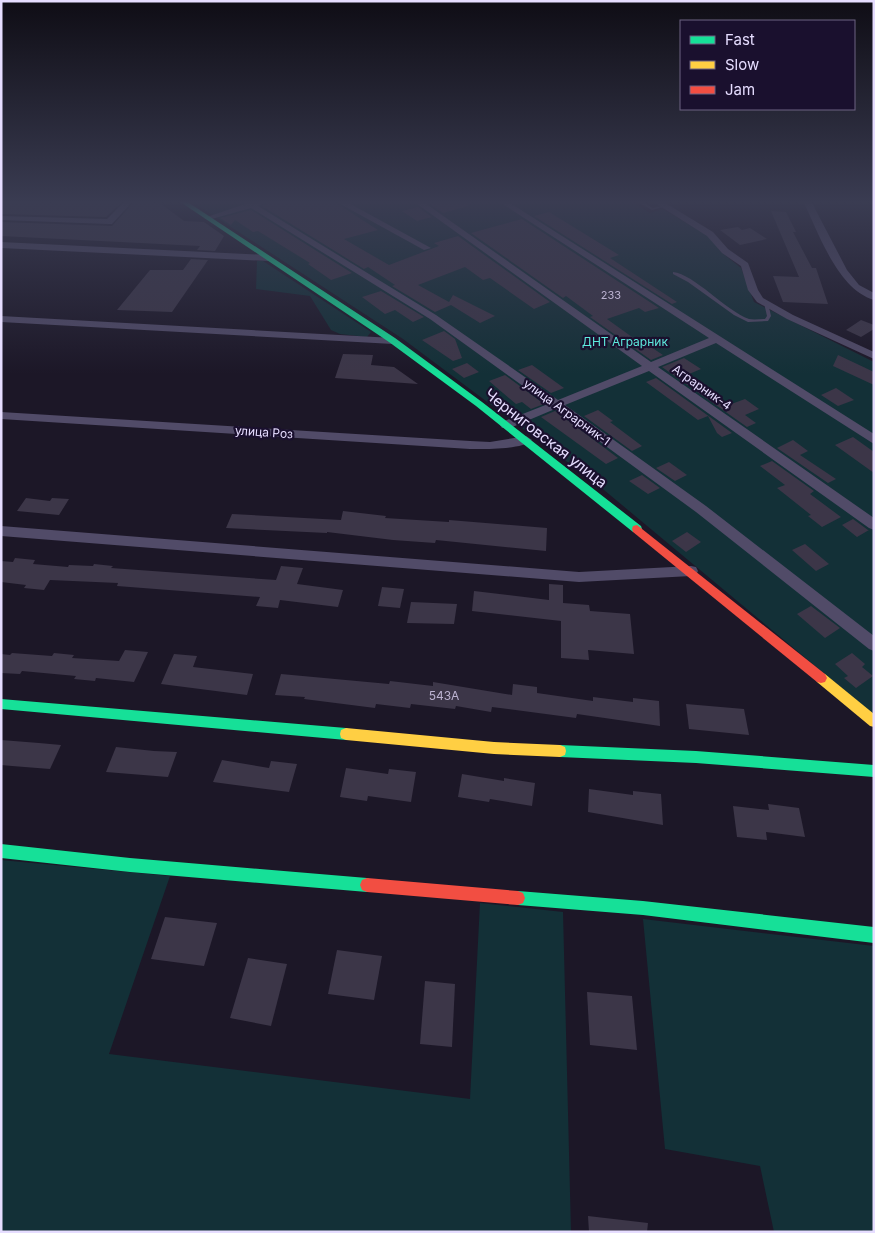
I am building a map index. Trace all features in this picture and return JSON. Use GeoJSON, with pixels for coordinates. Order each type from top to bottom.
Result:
{"type":"FeatureCollection","features":[{"type":"Feature","properties":{"kind":"street","name":"Черниговская улица"},"geometry":{"type":"LineString","coordinates":[[269,259],[393,342],[526,440],[691,571],[874,722]]}},
{"type":"Feature","properties":{"kind":"street","name":"улица Аграрник-1"},"geometry":{"type":"LineString","coordinates":[[338,259],[433,317],[556,404],[701,510],[874,645]]}},
{"type":"Feature","properties":{"kind":"street","name":"Аграрник-4"},"geometry":{"type":"LineString","coordinates":[[498,259],[874,524]]}},
{"type":"Feature","properties":{"kind":"street"},"geometry":{"type":"LineString","coordinates":[[590,259],[714,340],[874,440]]}},
{"type":"Feature","properties":{"kind":"street"},"geometry":{"type":"LineString","coordinates":[[736,259],[745,265],[753,290],[760,300],[790,317],[874,356]]}},
{"type":"Feature","properties":{"kind":"street"},"geometry":{"type":"LineString","coordinates":[[837,259],[843,270],[856,286],[874,297]]}},
{"type":"Feature","properties":{"kind":"street"},"geometry":{"type":"LineString","coordinates":[[1,319],[393,342]]}},
{"type":"Feature","properties":{"kind":"street"},"geometry":{"type":"LineString","coordinates":[[506,425],[714,340]]}},
{"type":"Feature","properties":{"kind":"street","name":"улица Роз"},"geometry":{"type":"LineString","coordinates":[[1,415],[490,446],[526,440]]}},
{"type":"Feature","properties":{"kind":"street"},"geometry":{"type":"LineString","coordinates":[[1,531],[579,577],[691,571]]}},
{"type":"Feature","properties":{"kind":"street"},"geometry":{"type":"LineString","coordinates":[[1,704],[142,715],[494,748],[696,756],[874,771]]}},
{"type":"Feature","properties":{"kind":"street"},"geometry":{"type":"LineString","coordinates":[[1,851],[140,865],[643,908],[874,935]]}},
{"type":"Feature","properties":{"kind":"lane"},"geometry":{"type":"LineString","coordinates":[[675,273],[690,281],[736,314],[750,321],[766,320],[769,316],[766,303]]}},
{"type":"Feature","properties":{"kind":"green space","name":"ДНТ Аграрник"},"geometry":{"type":"Polygon","coordinates":[[[279,259],[729,259],[741,268],[754,302],[874,362],[874,715],[598,485],[403,339],[279,259]]]}},
{"type":"Feature","properties":{"kind":"green space"},"geometry":{"type":"Polygon","coordinates":[[[257,261],[263,261],[371,332],[367,337],[340,334],[331,330],[310,296],[256,289],[257,261]]]}},
{"type":"Feature","properties":{"kind":"green space"},"geometry":{"type":"Polygon","coordinates":[[[1,860],[170,876],[109,1054],[470,1099],[480,903],[563,912],[571,1232],[1,1232],[1,860]]]}},
{"type":"Feature","properties":{"kind":"green space"},"geometry":{"type":"Polygon","coordinates":[[[643,919],[874,946],[874,1232],[774,1232],[760,1166],[665,1149],[643,919]]]}},
{"type":"Feature","properties":{"kind":"building"},"geometry":{"type":"Polygon","coordinates":[[[191,259],[208,260],[172,312],[117,310],[150,270],[183,270],[191,259]]]}},
{"type":"Feature","properties":{"kind":"building"},"geometry":{"type":"Polygon","coordinates":[[[303,259],[329,259],[352,273],[331,280],[308,264],[310,263],[303,259]]]}},
{"type":"Feature","properties":{"kind":"building"},"geometry":{"type":"Polygon","coordinates":[[[347,259],[378,259],[389,265],[406,259],[489,259],[550,302],[534,309],[490,278],[483,280],[465,267],[418,285],[449,302],[453,295],[495,316],[480,323],[451,305],[435,312],[392,286],[395,285],[368,267],[364,269],[347,259]]]}},
{"type":"Feature","properties":{"kind":"building"},"geometry":{"type":"Polygon","coordinates":[[[507,259],[583,259],[659,308],[645,312],[639,308],[607,319],[639,342],[642,341],[663,355],[651,360],[590,317],[593,316],[566,296],[563,298],[507,259]]]}},
{"type":"Feature","properties":{"kind":"building"},"geometry":{"type":"Polygon","coordinates":[[[601,259],[611,259],[677,302],[672,304],[601,259]]]}},
{"type":"Feature","properties":{"kind":"building"},"geometry":{"type":"Polygon","coordinates":[[[791,259],[807,259],[812,268],[816,268],[828,304],[783,302],[773,276],[799,277],[791,259]]]}},
{"type":"Feature","properties":{"kind":"building"},"geometry":{"type":"Polygon","coordinates":[[[381,291],[424,317],[413,322],[395,310],[385,314],[362,297],[381,291]]]}},
{"type":"Feature","properties":{"kind":"building"},"geometry":{"type":"Polygon","coordinates":[[[861,320],[874,325],[874,329],[861,337],[846,330],[861,320]]]}},
{"type":"Feature","properties":{"kind":"building"},"geometry":{"type":"Polygon","coordinates":[[[444,331],[455,339],[462,358],[453,361],[422,340],[444,331]]]}},
{"type":"Feature","properties":{"kind":"building"},"geometry":{"type":"Polygon","coordinates":[[[343,354],[373,355],[371,365],[394,367],[418,384],[335,378],[343,354]]]}},
{"type":"Feature","properties":{"kind":"building"},"geometry":{"type":"Polygon","coordinates":[[[838,355],[874,372],[874,385],[833,366],[838,355]]]}},
{"type":"Feature","properties":{"kind":"building"},"geometry":{"type":"Polygon","coordinates":[[[684,358],[701,369],[682,377],[715,401],[717,400],[726,406],[745,399],[759,409],[745,415],[756,423],[747,427],[662,367],[684,358]]]}},
{"type":"Feature","properties":{"kind":"building"},"geometry":{"type":"Polygon","coordinates":[[[467,363],[479,372],[464,378],[452,369],[467,363]]]}},
{"type":"Feature","properties":{"kind":"building"},"geometry":{"type":"Polygon","coordinates":[[[532,365],[564,388],[551,393],[518,370],[532,365]]]}},
{"type":"Feature","properties":{"kind":"building"},"geometry":{"type":"Polygon","coordinates":[[[505,375],[544,404],[531,409],[522,402],[516,404],[489,381],[505,375]]]}},
{"type":"Feature","properties":{"kind":"building"},"geometry":{"type":"Polygon","coordinates":[[[656,378],[732,433],[722,437],[717,433],[708,416],[698,420],[646,382],[656,378]]]}},
{"type":"Feature","properties":{"kind":"building"},"geometry":{"type":"Polygon","coordinates":[[[836,388],[854,400],[838,406],[821,395],[836,388]]]}},
{"type":"Feature","properties":{"kind":"building"},"geometry":{"type":"Polygon","coordinates":[[[598,410],[613,421],[610,422],[642,446],[632,451],[584,416],[598,410]]]}},
{"type":"Feature","properties":{"kind":"building"},"geometry":{"type":"Polygon","coordinates":[[[555,411],[618,458],[606,464],[541,417],[555,411]]]}},
{"type":"Feature","properties":{"kind":"building"},"geometry":{"type":"Polygon","coordinates":[[[853,437],[874,452],[874,473],[835,445],[853,437]]]}},
{"type":"Feature","properties":{"kind":"building"},"geometry":{"type":"Polygon","coordinates":[[[793,440],[808,451],[800,455],[836,479],[828,483],[777,448],[793,440]]]}},
{"type":"Feature","properties":{"kind":"building"},"geometry":{"type":"Polygon","coordinates":[[[772,461],[814,491],[810,494],[841,517],[822,527],[808,516],[811,515],[777,488],[785,485],[760,466],[772,461]]]}},
{"type":"Feature","properties":{"kind":"building"},"geometry":{"type":"Polygon","coordinates":[[[669,462],[687,475],[675,481],[656,468],[669,462]]]}},
{"type":"Feature","properties":{"kind":"building"},"geometry":{"type":"Polygon","coordinates":[[[642,475],[660,488],[648,494],[629,481],[642,475]]]}},
{"type":"Feature","properties":{"kind":"building"},"geometry":{"type":"Polygon","coordinates":[[[26,498],[50,501],[52,498],[69,499],[59,515],[17,511],[26,498]]]}},
{"type":"Feature","properties":{"kind":"building"},"geometry":{"type":"Polygon","coordinates":[[[343,511],[386,516],[385,518],[449,522],[449,520],[547,528],[546,551],[436,540],[435,543],[393,540],[327,532],[226,528],[232,514],[341,520],[343,511]]]}},
{"type":"Feature","properties":{"kind":"building"},"geometry":{"type":"Polygon","coordinates":[[[853,519],[869,530],[857,537],[842,525],[853,519]]]}},
{"type":"Feature","properties":{"kind":"building"},"geometry":{"type":"Polygon","coordinates":[[[687,532],[701,542],[686,552],[672,541],[687,532]]]}},
{"type":"Feature","properties":{"kind":"building"},"geometry":{"type":"Polygon","coordinates":[[[805,544],[829,564],[816,571],[792,550],[805,544]]]}},
{"type":"Feature","properties":{"kind":"building"},"geometry":{"type":"Polygon","coordinates":[[[15,558],[35,560],[33,564],[68,567],[69,565],[93,566],[94,564],[113,566],[111,568],[276,580],[281,566],[303,568],[297,584],[343,590],[338,607],[280,600],[278,608],[256,606],[260,597],[117,586],[118,583],[50,580],[44,590],[24,588],[26,585],[1,582],[1,561],[13,562],[15,558]]]}},
{"type":"Feature","properties":{"kind":"building"},"geometry":{"type":"Polygon","coordinates":[[[549,584],[563,585],[563,603],[589,605],[590,611],[630,614],[634,654],[588,650],[589,660],[561,658],[561,621],[472,611],[474,591],[549,600],[549,584]]]}},
{"type":"Feature","properties":{"kind":"building"},"geometry":{"type":"Polygon","coordinates":[[[382,587],[404,589],[400,608],[378,606],[382,587]]]}},
{"type":"Feature","properties":{"kind":"building"},"geometry":{"type":"Polygon","coordinates":[[[411,602],[457,604],[454,624],[407,623],[411,602]]]}},
{"type":"Feature","properties":{"kind":"building"},"geometry":{"type":"Polygon","coordinates":[[[811,606],[840,628],[825,638],[797,614],[811,606]]]}},
{"type":"Feature","properties":{"kind":"building"},"geometry":{"type":"Polygon","coordinates":[[[125,650],[148,652],[134,682],[96,678],[95,681],[74,679],[76,676],[22,671],[20,674],[1,673],[1,654],[52,656],[54,653],[74,655],[72,658],[119,661],[125,650]]]}},
{"type":"Feature","properties":{"kind":"building"},"geometry":{"type":"Polygon","coordinates":[[[852,653],[865,664],[862,667],[873,676],[856,688],[844,678],[848,676],[835,664],[852,653]]]}},
{"type":"Feature","properties":{"kind":"building"},"geometry":{"type":"Polygon","coordinates":[[[174,654],[197,656],[193,667],[253,674],[247,695],[161,684],[174,654]]]}},
{"type":"Feature","properties":{"kind":"building"},"geometry":{"type":"Polygon","coordinates":[[[281,674],[389,684],[390,681],[433,686],[433,682],[512,695],[513,684],[537,687],[537,693],[593,701],[593,697],[633,702],[633,698],[659,701],[660,726],[577,714],[576,718],[492,707],[491,712],[456,706],[455,709],[411,704],[410,708],[376,704],[375,708],[304,699],[305,697],[275,695],[281,674]]]}},
{"type":"Feature","properties":{"kind":"building"},"geometry":{"type":"Polygon","coordinates":[[[686,704],[744,709],[749,735],[689,729],[686,704]]]}},
{"type":"Feature","properties":{"kind":"building"},"geometry":{"type":"Polygon","coordinates":[[[1,740],[61,745],[50,769],[12,766],[1,765],[1,740]]]}},
{"type":"Feature","properties":{"kind":"building"},"geometry":{"type":"Polygon","coordinates":[[[116,747],[177,752],[168,777],[106,772],[116,747]]]}},
{"type":"Feature","properties":{"kind":"building"},"geometry":{"type":"Polygon","coordinates":[[[222,760],[269,768],[271,761],[297,764],[289,792],[213,782],[222,760]]]}},
{"type":"Feature","properties":{"kind":"building"},"geometry":{"type":"Polygon","coordinates":[[[346,768],[388,774],[389,769],[416,772],[411,802],[368,796],[367,801],[340,797],[346,768]]]}},
{"type":"Feature","properties":{"kind":"building"},"geometry":{"type":"Polygon","coordinates":[[[462,774],[504,781],[504,778],[535,783],[532,806],[490,799],[489,802],[458,797],[462,774]]]}},
{"type":"Feature","properties":{"kind":"building"},"geometry":{"type":"Polygon","coordinates":[[[589,789],[633,795],[633,791],[661,794],[663,825],[588,812],[589,789]]]}},
{"type":"Feature","properties":{"kind":"building"},"geometry":{"type":"Polygon","coordinates":[[[768,804],[799,808],[805,837],[766,832],[767,840],[737,837],[733,806],[769,810],[768,804]]]}},
{"type":"Feature","properties":{"kind":"building"},"geometry":{"type":"Polygon","coordinates":[[[165,917],[217,923],[204,966],[151,959],[165,917]]]}},
{"type":"Feature","properties":{"kind":"building"},"geometry":{"type":"Polygon","coordinates":[[[337,950],[382,956],[374,1000],[328,994],[337,950]]]}},
{"type":"Feature","properties":{"kind":"building"},"geometry":{"type":"Polygon","coordinates":[[[248,958],[287,964],[271,1026],[230,1018],[248,958]]]}},
{"type":"Feature","properties":{"kind":"building"},"geometry":{"type":"Polygon","coordinates":[[[425,981],[455,984],[452,1047],[420,1044],[425,981]]]}},
{"type":"Feature","properties":{"kind":"building"},"geometry":{"type":"Polygon","coordinates":[[[587,992],[632,996],[637,1050],[590,1045],[587,992]]]}},
{"type":"Feature","properties":{"kind":"building"},"geometry":{"type":"Polygon","coordinates":[[[588,1216],[648,1223],[647,1232],[589,1232],[588,1216]]]}},
{"type":"Feature","properties":{"kind":"traffic: fast"},"geometry":{"type":"LineString","coordinates":[[269,259],[392,340],[479,404],[637,529]]}},
{"type":"Feature","properties":{"kind":"traffic: fast"},"geometry":{"type":"LineString","coordinates":[[1,704],[346,734]]}},
{"type":"Feature","properties":{"kind":"traffic: fast"},"geometry":{"type":"LineString","coordinates":[[560,751],[696,757],[874,771]]}},
{"type":"Feature","properties":{"kind":"traffic: fast"},"geometry":{"type":"LineString","coordinates":[[1,851],[130,865],[367,885]]}},
{"type":"Feature","properties":{"kind":"traffic: fast"},"geometry":{"type":"LineString","coordinates":[[518,898],[643,908],[874,935]]}},
{"type":"Feature","properties":{"kind":"traffic: slow"},"geometry":{"type":"LineString","coordinates":[[821,678],[874,722]]}},
{"type":"Feature","properties":{"kind":"traffic: slow"},"geometry":{"type":"LineString","coordinates":[[346,734],[494,748],[560,751]]}},
{"type":"Feature","properties":{"kind":"traffic: jam"},"geometry":{"type":"LineString","coordinates":[[637,529],[821,678]]}},
{"type":"Feature","properties":{"kind":"traffic: jam"},"geometry":{"type":"LineString","coordinates":[[367,885],[518,898]]}}]}
